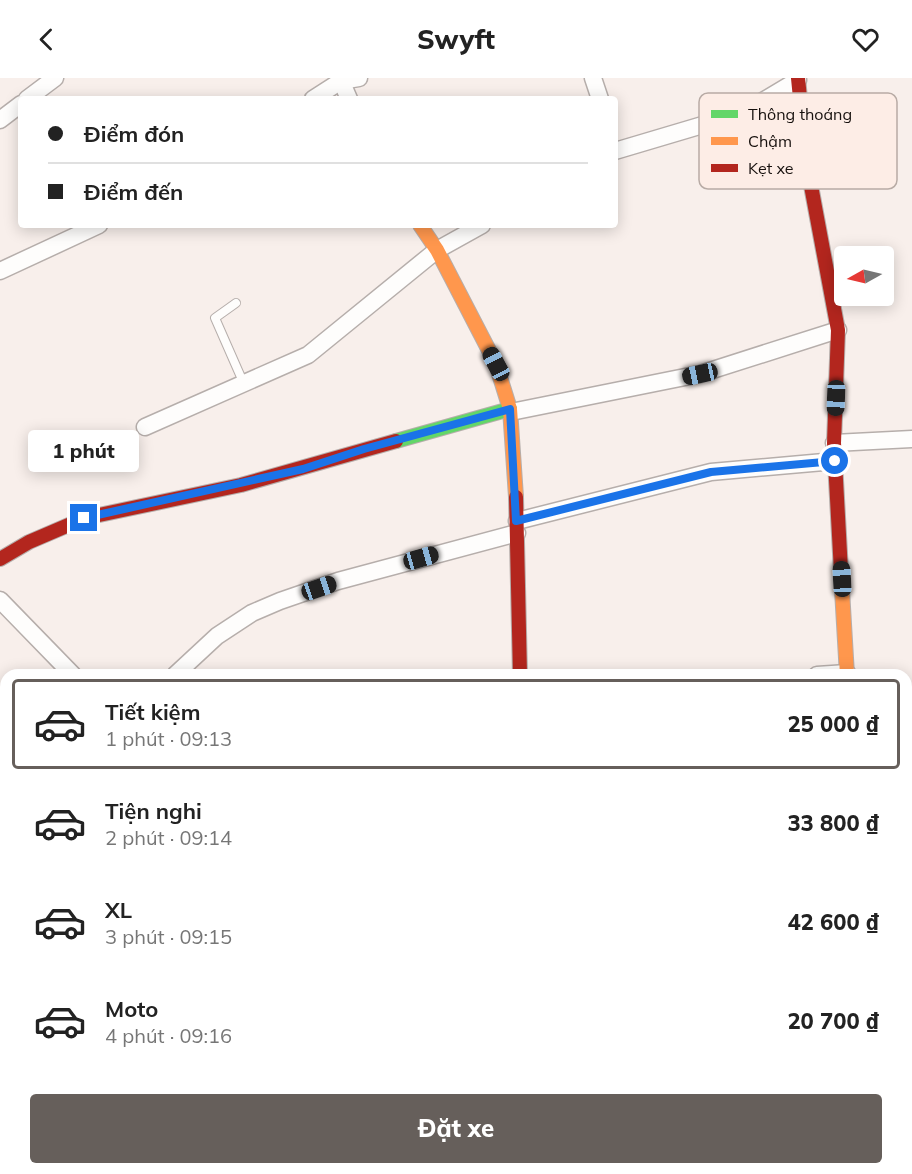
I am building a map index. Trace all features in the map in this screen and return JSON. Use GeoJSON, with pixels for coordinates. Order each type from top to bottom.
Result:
{"type":"FeatureCollection","features":[{"type":"Feature","properties":{"kind":"street"},"geometry":{"type":"LineString","coordinates":[[31,96],[55,78]]}},
{"type":"Feature","properties":{"kind":"street"},"geometry":{"type":"LineString","coordinates":[[317,96],[341,80],[359,78]]}},
{"type":"Feature","properties":{"kind":"street"},"geometry":{"type":"LineString","coordinates":[[593,78],[599,96]]}},
{"type":"Feature","properties":{"kind":"street"},"geometry":{"type":"LineString","coordinates":[[775,93],[798,79]]}},
{"type":"Feature","properties":{"kind":"street"},"geometry":{"type":"LineString","coordinates":[[341,80],[348,96]]}},
{"type":"Feature","properties":{"kind":"street"},"geometry":{"type":"LineString","coordinates":[[0,120],[18,106]]}},
{"type":"Feature","properties":{"kind":"street"},"geometry":{"type":"LineString","coordinates":[[618,147],[699,125]]}},
{"type":"Feature","properties":{"kind":"street"},"geometry":{"type":"LineString","coordinates":[[812,189],[838,330],[834,443],[847,669]]}},
{"type":"Feature","properties":{"kind":"street"},"geometry":{"type":"LineString","coordinates":[[0,271],[93,228]]}},
{"type":"Feature","properties":{"kind":"street"},"geometry":{"type":"LineString","coordinates":[[422,228],[437,250],[496,364],[510,410],[517,527],[520,669]]}},
{"type":"Feature","properties":{"kind":"street"},"geometry":{"type":"LineString","coordinates":[[145,428],[308,355],[437,250],[477,228]]}},
{"type":"Feature","properties":{"kind":"street"},"geometry":{"type":"LineString","coordinates":[[0,559],[29,542],[84,518],[314,466],[364,449],[510,410],[700,374],[838,330]]}},
{"type":"Feature","properties":{"kind":"street"},"geometry":{"type":"LineString","coordinates":[[834,443],[912,439]]}},
{"type":"Feature","properties":{"kind":"street"},"geometry":{"type":"LineString","coordinates":[[181,669],[217,636],[252,613],[338,581],[711,472],[835,461]]}},
{"type":"Feature","properties":{"kind":"street"},"geometry":{"type":"LineString","coordinates":[[0,600],[68,669]]}},
{"type":"Feature","properties":{"kind":"lane"},"geometry":{"type":"LineString","coordinates":[[236,303],[214,318],[244,384]]}},
{"type":"Feature","properties":{"kind":"traffic: fast"},"geometry":{"type":"LineString","coordinates":[[396,441],[510,409]]}},
{"type":"Feature","properties":{"kind":"traffic: slow"},"geometry":{"type":"LineString","coordinates":[[422,228],[437,250],[496,364],[510,409],[516,497]]}},
{"type":"Feature","properties":{"kind":"traffic: slow"},"geometry":{"type":"LineString","coordinates":[[842,590],[847,669]]}},
{"type":"Feature","properties":{"kind":"traffic: jam"},"geometry":{"type":"LineString","coordinates":[[798,78],[799,93]]}},
{"type":"Feature","properties":{"kind":"traffic: jam"},"geometry":{"type":"LineString","coordinates":[[812,189],[838,330],[834,443],[842,590]]}},
{"type":"Feature","properties":{"kind":"traffic: jam"},"geometry":{"type":"LineString","coordinates":[[0,559],[29,542],[85,518],[241,485],[396,441]]}},
{"type":"Feature","properties":{"kind":"traffic: jam"},"geometry":{"type":"LineString","coordinates":[[516,497],[520,669]]}},
{"type":"Feature","properties":{"kind":"route"},"geometry":{"type":"LineString","coordinates":[[84,518],[241,485],[510,409],[516,521],[711,472],[835,461]]}}]}
